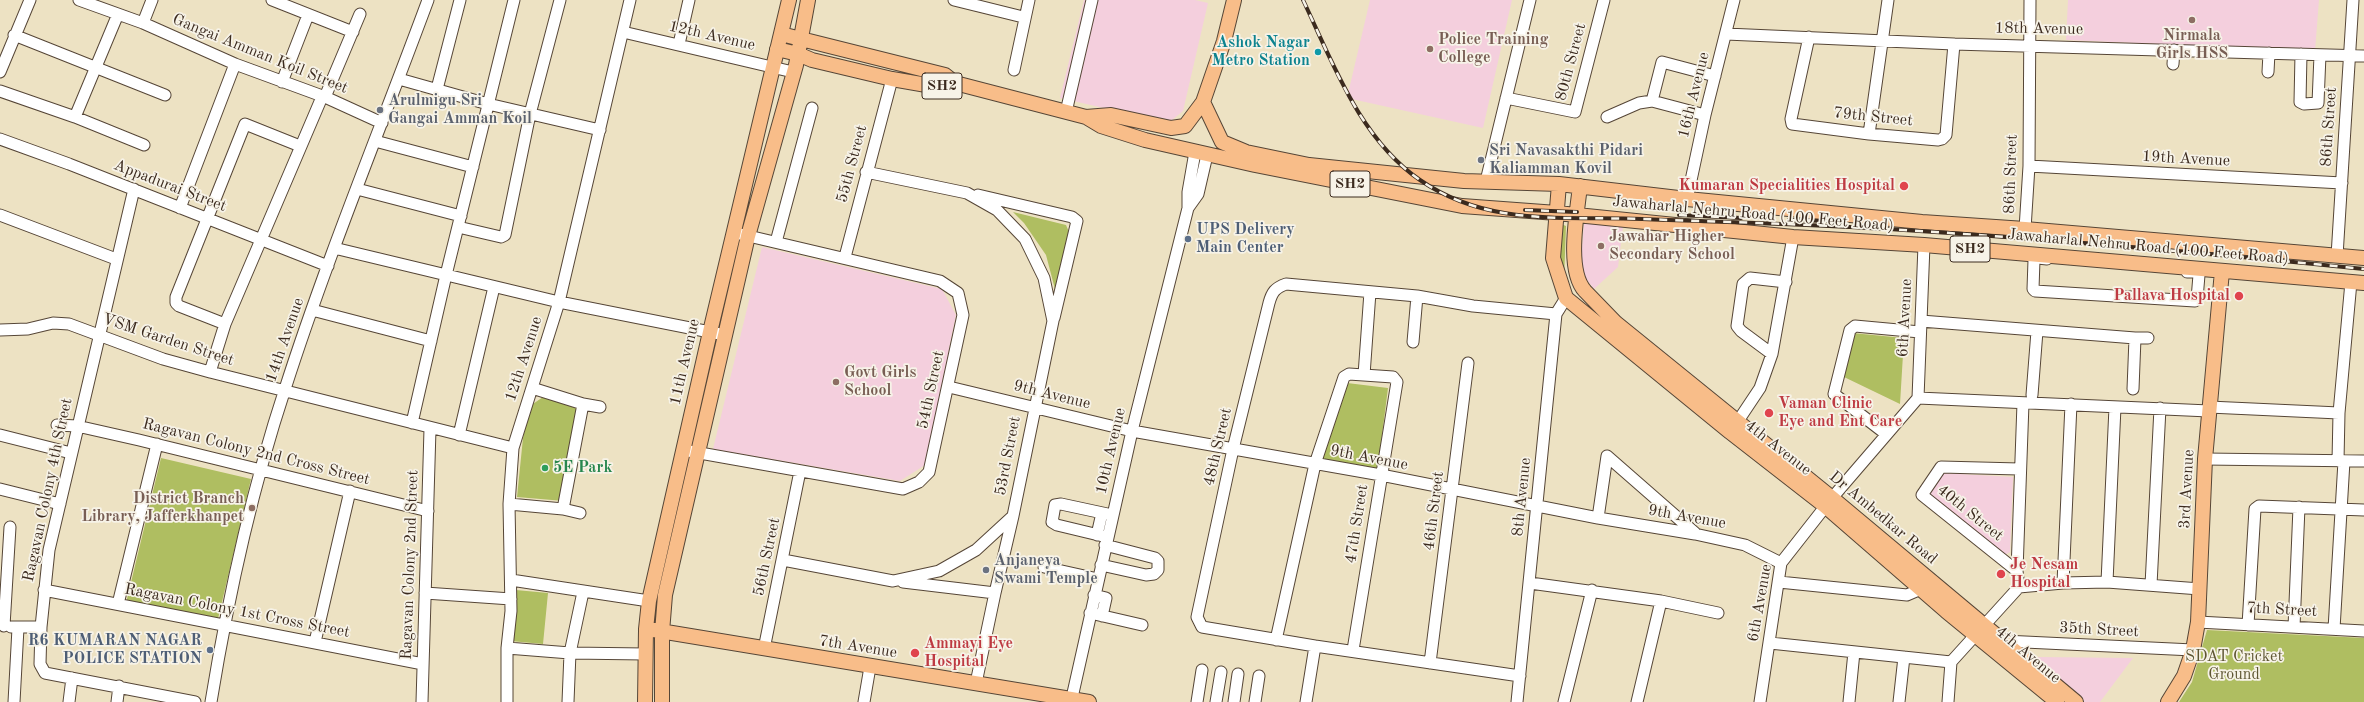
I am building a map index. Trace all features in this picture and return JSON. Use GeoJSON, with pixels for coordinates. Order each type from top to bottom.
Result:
{"type":"FeatureCollection","features":[{"type":"Feature","properties":{"kind":"main road","name":"11th Avenue"},"geometry":{"type":"LineString","coordinates":[[645,702],[645,654],[649,601],[710,332],[789,0]]}},
{"type":"Feature","properties":{"kind":"main road","name":"11th Avenue"},"geometry":{"type":"LineString","coordinates":[[662,702],[662,632],[665,595],[748,236],[796,64],[808,0]]}},
{"type":"Feature","properties":{"kind":"main road"},"geometry":{"type":"LineString","coordinates":[[1203,102],[1224,41],[1234,0]]}},
{"type":"Feature","properties":{"kind":"main road"},"geometry":{"type":"LineString","coordinates":[[781,34],[945,75],[955,83]]}},
{"type":"Feature","properties":{"kind":"main road","name":"SH2"},"geometry":{"type":"LineString","coordinates":[[777,49],[796,64],[812,60],[892,79],[938,87],[955,83],[1066,112],[1086,116],[1111,115],[1171,128],[1185,126],[1203,102]]}},
{"type":"Feature","properties":{"kind":"main road","name":"Jawaharlal Nehru Road (100 Feet Road)"},"geometry":{"type":"LineString","coordinates":[[1203,102],[1222,142],[1246,152],[1309,165],[1486,181],[1559,184],[1687,199],[1922,222],[2025,228],[2364,258]]}},
{"type":"Feature","properties":{"kind":"main road","name":"Jawaharlal Nehru Road (100 Feet Road)"},"geometry":{"type":"LineString","coordinates":[[1086,116],[1101,126],[1145,140],[1201,154],[1462,206],[1557,213],[1793,237],[1924,245],[2174,269],[2222,271],[2358,282]]}},
{"type":"Feature","properties":{"kind":"main road"},"geometry":{"type":"LineString","coordinates":[[1559,184],[1553,258],[1566,298]]}},
{"type":"Feature","properties":{"kind":"main road","name":"Dr Ambedkar Road"},"geometry":{"type":"LineString","coordinates":[[1580,186],[1574,265],[1580,286],[1616,322],[1738,421],[1829,502],[1981,630],[2004,641],[2076,702]]}},
{"type":"Feature","properties":{"kind":"main road","name":"3rd Avenue"},"geometry":{"type":"LineString","coordinates":[[2168,702],[2184,676],[2193,650],[2198,622],[2205,459],[2222,271]]}},
{"type":"Feature","properties":{"kind":"main road","name":"4th Avenue"},"geometry":{"type":"LineString","coordinates":[[1566,298],[1730,432],[1829,502],[1921,589],[1981,630],[2057,702]]}},
{"type":"Feature","properties":{"kind":"main road","name":"7th Avenue"},"geometry":{"type":"LineString","coordinates":[[646,629],[870,667],[976,682],[1089,702]]}},
{"type":"Feature","properties":{"kind":"street"},"geometry":{"type":"LineString","coordinates":[[0,72],[14,35],[30,0]]}},
{"type":"Feature","properties":{"kind":"street","name":"Gangai Amman Koil Street"},"geometry":{"type":"LineString","coordinates":[[79,0],[107,5],[118,14],[143,23],[235,64],[324,97],[382,123]]}},
{"type":"Feature","properties":{"kind":"street"},"geometry":{"type":"LineString","coordinates":[[143,23],[152,0]]}},
{"type":"Feature","properties":{"kind":"street"},"geometry":{"type":"LineString","coordinates":[[272,0],[353,32]]}},
{"type":"Feature","properties":{"kind":"street","name":"14th Avenue"},"geometry":{"type":"LineString","coordinates":[[211,702],[224,625],[262,470],[284,390],[334,248],[428,0]]}},
{"type":"Feature","properties":{"kind":"street"},"geometry":{"type":"LineString","coordinates":[[436,89],[460,0]]}},
{"type":"Feature","properties":{"kind":"street"},"geometry":{"type":"LineString","coordinates":[[412,424],[446,275],[514,0]]}},
{"type":"Feature","properties":{"kind":"street"},"geometry":{"type":"LineString","coordinates":[[357,189],[504,236],[530,114],[560,0]]}},
{"type":"Feature","properties":{"kind":"street","name":"12th Avenue"},"geometry":{"type":"LineString","coordinates":[[506,702],[507,648],[511,599],[509,504],[512,448],[559,302],[630,0]]}},
{"type":"Feature","properties":{"kind":"street"},"geometry":{"type":"LineString","coordinates":[[679,44],[689,0]]}},
{"type":"Feature","properties":{"kind":"street"},"geometry":{"type":"LineString","coordinates":[[954,0],[1024,17]]}},
{"type":"Feature","properties":{"kind":"street"},"geometry":{"type":"LineString","coordinates":[[1014,70],[1024,17],[1029,0]]}},
{"type":"Feature","properties":{"kind":"street"},"geometry":{"type":"LineString","coordinates":[[1066,112],[1092,0]]}},
{"type":"Feature","properties":{"kind":"street"},"geometry":{"type":"LineString","coordinates":[[1486,181],[1530,0]]}},
{"type":"Feature","properties":{"kind":"street","name":"80th Street"},"geometry":{"type":"LineString","coordinates":[[1506,98],[1575,112],[1604,0]]}},
{"type":"Feature","properties":{"kind":"street","name":"16th Avenue"},"geometry":{"type":"LineString","coordinates":[[1687,199],[1705,115],[1734,0]]}},
{"type":"Feature","properties":{"kind":"street"},"geometry":{"type":"LineString","coordinates":[[1869,134],[1884,39],[1888,0]]}},
{"type":"Feature","properties":{"kind":"street","name":"86th Street"},"geometry":{"type":"LineString","coordinates":[[2025,228],[2029,166],[2030,0]]}},
{"type":"Feature","properties":{"kind":"street","name":"86th Street"},"geometry":{"type":"LineString","coordinates":[[2337,256],[2354,0]]}},
{"type":"Feature","properties":{"kind":"street"},"geometry":{"type":"LineString","coordinates":[[75,117],[118,14]]}},
{"type":"Feature","properties":{"kind":"street"},"geometry":{"type":"LineString","coordinates":[[210,372],[225,324],[261,238],[300,146],[324,97],[360,14]]}},
{"type":"Feature","properties":{"kind":"street"},"geometry":{"type":"LineString","coordinates":[[282,82],[308,15]]}},
{"type":"Feature","properties":{"kind":"street","name":"12th Avenue"},"geometry":{"type":"LineString","coordinates":[[623,32],[773,67],[796,64]]}},
{"type":"Feature","properties":{"kind":"street","name":"18th Avenue"},"geometry":{"type":"LineString","coordinates":[[1726,34],[1884,39],[1954,44],[2029,44],[2364,56]]}},
{"type":"Feature","properties":{"kind":"street"},"geometry":{"type":"LineString","coordinates":[[14,35],[165,95]]}},
{"type":"Feature","properties":{"kind":"street","name":"79th Street"},"geometry":{"type":"LineString","coordinates":[[1809,37],[1791,119],[1792,124],[1869,134],[1938,140],[1944,138],[1954,44]]}},
{"type":"Feature","properties":{"kind":"street"},"geometry":{"type":"LineString","coordinates":[[2173,64],[2174,50]]}},
{"type":"Feature","properties":{"kind":"street"},"geometry":{"type":"LineString","coordinates":[[2268,72],[2269,53]]}},
{"type":"Feature","properties":{"kind":"street"},"geometry":{"type":"LineString","coordinates":[[2301,54],[2300,102],[2304,104],[2318,103],[2320,55]]}},
{"type":"Feature","properties":{"kind":"street"},"geometry":{"type":"LineString","coordinates":[[1652,101],[1662,62],[1715,76]]}},
{"type":"Feature","properties":{"kind":"street"},"geometry":{"type":"LineString","coordinates":[[180,208],[235,64]]}},
{"type":"Feature","properties":{"kind":"street"},"geometry":{"type":"LineString","coordinates":[[399,79],[488,104],[600,130]]}},
{"type":"Feature","properties":{"kind":"street","name":"55th Street"},"geometry":{"type":"LineString","coordinates":[[845,257],[866,172],[892,79]]}},
{"type":"Feature","properties":{"kind":"street"},"geometry":{"type":"LineString","coordinates":[[0,91],[75,117],[144,146]]}},
{"type":"Feature","properties":{"kind":"street"},"geometry":{"type":"LineString","coordinates":[[1606,117],[1639,103],[1652,101],[1705,115]]}},
{"type":"Feature","properties":{"kind":"street"},"geometry":{"type":"LineString","coordinates":[[776,242],[812,108]]}},
{"type":"Feature","properties":{"kind":"street"},"geometry":{"type":"LineString","coordinates":[[225,324],[179,306],[176,303],[176,297],[245,124],[300,146]]}},
{"type":"Feature","properties":{"kind":"street","name":"Appadurai Street"},"geometry":{"type":"LineString","coordinates":[[0,140],[134,189],[261,238],[328,266]]}},
{"type":"Feature","properties":{"kind":"street"},"geometry":{"type":"LineString","coordinates":[[375,141],[473,167]]}},
{"type":"Feature","properties":{"kind":"street","name":"10th Avenue"},"geometry":{"type":"LineString","coordinates":[[1072,700],[1101,565],[1107,514],[1132,431],[1188,208],[1198,194],[1201,154]]}},
{"type":"Feature","properties":{"kind":"street","name":"19th Avenue"},"geometry":{"type":"LineString","coordinates":[[2029,166],[2342,183]]}},
{"type":"Feature","properties":{"kind":"street","name":"53rd Street"},"geometry":{"type":"LineString","coordinates":[[783,560],[893,581],[939,571],[976,550],[1013,516],[1034,406],[1053,320],[1044,278],[1025,239],[996,210],[967,193],[866,172]]}},
{"type":"Feature","properties":{"kind":"street","name":"Ragavan Colony 4th Street"},"geometry":{"type":"LineString","coordinates":[[134,189],[98,334],[49,550],[41,626],[41,669],[44,673],[119,686],[164,698],[195,702]]}},
{"type":"Feature","properties":{"kind":"street"},"geometry":{"type":"LineString","coordinates":[[967,193],[1072,217],[1077,221],[1053,320]]}},
{"type":"Feature","properties":{"kind":"street"},"geometry":{"type":"LineString","coordinates":[[0,216],[116,259]]}},
{"type":"Feature","properties":{"kind":"street","name":"54th Street"},"geometry":{"type":"LineString","coordinates":[[683,450],[903,489],[919,482],[930,472],[963,315],[958,294],[940,281],[845,257],[734,233]]}},
{"type":"Feature","properties":{"kind":"street"},"geometry":{"type":"LineString","coordinates":[[1738,421],[1760,388],[1772,354],[1793,237]]}},
{"type":"Feature","properties":{"kind":"street","name":"6th Avenue"},"geometry":{"type":"LineString","coordinates":[[1760,702],[1781,563],[1829,502],[1918,398],[1924,245]]}},
{"type":"Feature","properties":{"kind":"street"},"geometry":{"type":"LineString","coordinates":[[334,248],[559,302],[725,335]]}},
{"type":"Feature","properties":{"kind":"street"},"geometry":{"type":"LineString","coordinates":[[2060,259],[2038,258],[2034,260],[2033,289],[2039,291],[2196,301],[2198,272],[2174,269]]}},
{"type":"Feature","properties":{"kind":"street"},"geometry":{"type":"LineString","coordinates":[[1772,354],[1741,331],[1737,326],[1743,284],[1750,278],[1786,282]]}},
{"type":"Feature","properties":{"kind":"street"},"geometry":{"type":"LineString","coordinates":[[2334,629],[2341,509],[2340,413],[2358,282]]}},
{"type":"Feature","properties":{"kind":"street","name":"48th Street"},"geometry":{"type":"LineString","coordinates":[[1276,640],[1202,627],[1197,617],[1233,449],[1269,303],[1273,291],[1278,286],[1286,284],[1370,292]]}},
{"type":"Feature","properties":{"kind":"street"},"geometry":{"type":"LineString","coordinates":[[459,435],[494,287]]}},
{"type":"Feature","properties":{"kind":"street"},"geometry":{"type":"LineString","coordinates":[[1520,676],[1353,650],[1276,640],[1316,464],[1344,377],[1349,374],[1364,374],[1370,292],[1416,296],[1473,306],[1556,314]]}},
{"type":"Feature","properties":{"kind":"street"},"geometry":{"type":"LineString","coordinates":[[1413,342],[1416,296]]}},
{"type":"Feature","properties":{"kind":"street","name":"8th Avenue"},"geometry":{"type":"LineString","coordinates":[[1517,702],[1538,507],[1556,314],[1566,298]]}},
{"type":"Feature","properties":{"kind":"street"},"geometry":{"type":"LineString","coordinates":[[312,310],[431,341]]}},
{"type":"Feature","properties":{"kind":"street"},"geometry":{"type":"LineString","coordinates":[[1921,321],[2037,331],[2148,338]]}},
{"type":"Feature","properties":{"kind":"street","name":"VSM Garden Street"},"geometry":{"type":"LineString","coordinates":[[0,330],[28,329],[53,323],[69,324],[163,359],[430,429],[512,448]]}},
{"type":"Feature","properties":{"kind":"street"},"geometry":{"type":"LineString","coordinates":[[1886,434],[1834,394],[1850,330],[1855,326],[1920,332]]}},
{"type":"Feature","properties":{"kind":"street"},"geometry":{"type":"LineString","coordinates":[[2032,395],[2037,331]]}},
{"type":"Feature","properties":{"kind":"street"},"geometry":{"type":"LineString","coordinates":[[2133,389],[2135,338]]}},
{"type":"Feature","properties":{"kind":"street","name":"46th Street"},"geometry":{"type":"LineString","coordinates":[[1430,663],[1453,491],[1468,363]]}},
{"type":"Feature","properties":{"kind":"street","name":"47th Street"},"geometry":{"type":"LineString","coordinates":[[1353,650],[1397,382],[1396,379],[1364,374]]}},
{"type":"Feature","properties":{"kind":"street","name":"9th Avenue"},"geometry":{"type":"LineString","coordinates":[[949,387],[1034,406],[1132,431],[1381,475],[1453,491],[1598,518],[1695,534],[1745,545],[1781,563]]}},
{"type":"Feature","properties":{"kind":"street"},"geometry":{"type":"LineString","coordinates":[[532,388],[583,404],[600,407]]}},
{"type":"Feature","properties":{"kind":"street"},"geometry":{"type":"LineString","coordinates":[[1918,398],[2115,407],[2340,413]]}},
{"type":"Feature","properties":{"kind":"street"},"geometry":{"type":"LineString","coordinates":[[2019,587],[2017,571],[2019,469],[2023,403]]}},
{"type":"Feature","properties":{"kind":"street"},"geometry":{"type":"LineString","coordinates":[[563,509],[583,404]]}},
{"type":"Feature","properties":{"kind":"street"},"geometry":{"type":"LineString","coordinates":[[2063,582],[2071,404]]}},
{"type":"Feature","properties":{"kind":"street"},"geometry":{"type":"LineString","coordinates":[[2107,582],[2115,407]]}},
{"type":"Feature","properties":{"kind":"street"},"geometry":{"type":"LineString","coordinates":[[2151,586],[2160,408]]}},
{"type":"Feature","properties":{"kind":"street","name":"Ragavan Colony 2nd Cross Street"},"geometry":{"type":"LineString","coordinates":[[57,425],[77,426],[157,444],[428,511]]}},
{"type":"Feature","properties":{"kind":"street","name":"Ragavan Colony 2nd Street"},"geometry":{"type":"LineString","coordinates":[[422,702],[430,429]]}},
{"type":"Feature","properties":{"kind":"street"},"geometry":{"type":"LineString","coordinates":[[0,435],[71,453]]}},
{"type":"Feature","properties":{"kind":"street"},"geometry":{"type":"LineString","coordinates":[[118,604],[157,444]]}},
{"type":"Feature","properties":{"kind":"street"},"geometry":{"type":"LineString","coordinates":[[1598,518],[1607,456],[1695,534]]}},
{"type":"Feature","properties":{"kind":"street"},"geometry":{"type":"LineString","coordinates":[[2205,459],[2364,461]]}},
{"type":"Feature","properties":{"kind":"street","name":"40th Street"},"geometry":{"type":"LineString","coordinates":[[2017,571],[1922,494],[1941,467],[2019,469]]}},
{"type":"Feature","properties":{"kind":"street","name":"56th Street"},"geometry":{"type":"LineString","coordinates":[[764,649],[800,471]]}},
{"type":"Feature","properties":{"kind":"street"},"geometry":{"type":"LineString","coordinates":[[0,489],[60,504]]}},
{"type":"Feature","properties":{"kind":"street"},"geometry":{"type":"LineString","coordinates":[[315,642],[350,491]]}},
{"type":"Feature","properties":{"kind":"street"},"geometry":{"type":"LineString","coordinates":[[509,504],[563,509],[580,513]]}},
{"type":"Feature","properties":{"kind":"street"},"geometry":{"type":"LineString","coordinates":[[1101,565],[1146,575],[1154,574],[1158,570],[1158,561],[1156,558],[1052,522],[1055,506],[1061,504],[1107,514]]}},
{"type":"Feature","properties":{"kind":"street"},"geometry":{"type":"LineString","coordinates":[[2248,625],[2255,508],[2259,506],[2364,510]]}},
{"type":"Feature","properties":{"kind":"street"},"geometry":{"type":"LineString","coordinates":[[2294,627],[2298,507]]}},
{"type":"Feature","properties":{"kind":"street"},"geometry":{"type":"LineString","coordinates":[[976,682],[1013,516]]}},
{"type":"Feature","properties":{"kind":"street"},"geometry":{"type":"LineString","coordinates":[[10,526],[2,626],[18,628],[41,626]]}},
{"type":"Feature","properties":{"kind":"street"},"geometry":{"type":"LineString","coordinates":[[1044,567],[1098,579]]}},
{"type":"Feature","properties":{"kind":"street"},"geometry":{"type":"LineString","coordinates":[[511,580],[649,601]]}},
{"type":"Feature","properties":{"kind":"street"},"geometry":{"type":"LineString","coordinates":[[893,581],[995,593]]}},
{"type":"Feature","properties":{"kind":"street"},"geometry":{"type":"LineString","coordinates":[[1779,582],[1907,595],[1921,589]]}},
{"type":"Feature","properties":{"kind":"street"},"geometry":{"type":"LineString","coordinates":[[1948,702],[1951,662],[2019,587],[2063,582],[2107,582],[2200,589]]}},
{"type":"Feature","properties":{"kind":"street"},"geometry":{"type":"LineString","coordinates":[[1530,583],[1592,590],[1660,601],[1718,613]]}},
{"type":"Feature","properties":{"kind":"street","name":"Ragavan Colony 1st Cross Street"},"geometry":{"type":"LineString","coordinates":[[44,590],[423,664]]}},
{"type":"Feature","properties":{"kind":"street"},"geometry":{"type":"LineString","coordinates":[[1564,702],[1592,590]]}},
{"type":"Feature","properties":{"kind":"street"},"geometry":{"type":"LineString","coordinates":[[568,702],[570,653],[583,592]]}},
{"type":"Feature","properties":{"kind":"street"},"geometry":{"type":"LineString","coordinates":[[425,593],[511,599]]}},
{"type":"Feature","properties":{"kind":"street"},"geometry":{"type":"LineString","coordinates":[[1094,595],[1106,598],[1102,616]]}},
{"type":"Feature","properties":{"kind":"street"},"geometry":{"type":"LineString","coordinates":[[1637,702],[1660,601]]}},
{"type":"Feature","properties":{"kind":"street"},"geometry":{"type":"LineString","coordinates":[[1090,613],[1142,625]]}},
{"type":"Feature","properties":{"kind":"street","name":"7th Street"},"geometry":{"type":"LineString","coordinates":[[2198,622],[2364,631]]}},
{"type":"Feature","properties":{"kind":"street"},"geometry":{"type":"LineString","coordinates":[[14,702],[18,628]]}},
{"type":"Feature","properties":{"kind":"street","name":"35th Street"},"geometry":{"type":"LineString","coordinates":[[2004,641],[2193,650]]}},
{"type":"Feature","properties":{"kind":"street"},"geometry":{"type":"LineString","coordinates":[[1770,643],[1951,662]]}},
{"type":"Feature","properties":{"kind":"street"},"geometry":{"type":"LineString","coordinates":[[1306,702],[1316,646]]}},
{"type":"Feature","properties":{"kind":"street"},"geometry":{"type":"LineString","coordinates":[[507,648],[570,653],[645,654]]}},
{"type":"Feature","properties":{"kind":"street"},"geometry":{"type":"LineString","coordinates":[[1849,702],[1854,652]]}},
{"type":"Feature","properties":{"kind":"street"},"geometry":{"type":"LineString","coordinates":[[1899,702],[1904,657]]}},
{"type":"Feature","properties":{"kind":"street"},"geometry":{"type":"LineString","coordinates":[[864,702],[870,667]]}},
{"type":"Feature","properties":{"kind":"street"},"geometry":{"type":"LineString","coordinates":[[1197,702],[1202,670]]}},
{"type":"Feature","properties":{"kind":"street"},"geometry":{"type":"LineString","coordinates":[[1216,702],[1222,672]]}},
{"type":"Feature","properties":{"kind":"street"},"geometry":{"type":"LineString","coordinates":[[1234,702],[1238,674]]}},
{"type":"Feature","properties":{"kind":"street"},"geometry":{"type":"LineString","coordinates":[[1255,702],[1259,676]]}},
{"type":"Feature","properties":{"kind":"street"},"geometry":{"type":"LineString","coordinates":[[69,702],[72,678]]}},
{"type":"Feature","properties":{"kind":"street"},"geometry":{"type":"LineString","coordinates":[[117,702],[119,686]]}},
{"type":"Feature","properties":{"kind":"shaded area"},"geometry":{"type":"Polygon","coordinates":[[[1084,0],[1195,0],[1208,3],[1183,111],[1172,120],[1161,121],[1060,98],[1084,0]]]}},
{"type":"Feature","properties":{"kind":"shaded area","name":"Police Training College"},"geometry":{"type":"Polygon","coordinates":[[[1370,0],[1512,0],[1483,128],[1347,98],[1370,0]]]}},
{"type":"Feature","properties":{"kind":"shaded area","name":"Nirmala Girls HSS"},"geometry":{"type":"Polygon","coordinates":[[[2068,0],[2319,0],[2315,51],[2066,40],[2068,0]]]}},
{"type":"Feature","properties":{"kind":"shaded area","name":"Jawahar Higher Secondary School"},"geometry":{"type":"Polygon","coordinates":[[[1584,223],[1623,226],[1618,267],[1594,289],[1580,271],[1584,223]]]}},
{"type":"Feature","properties":{"kind":"shaded area","name":"Govt Girls School"},"geometry":{"type":"Polygon","coordinates":[[[762,247],[942,289],[956,315],[925,465],[900,481],[713,449],[762,247]]]}},
{"type":"Feature","properties":{"kind":"shaded area"},"geometry":{"type":"Polygon","coordinates":[[[1942,473],[2013,477],[2010,552],[2005,555],[1926,495],[1942,473]]]}},
{"type":"Feature","properties":{"kind":"shaded area"},"geometry":{"type":"Polygon","coordinates":[[[2036,657],[2133,658],[2100,702],[2083,702],[2033,664],[2036,657]]]}},
{"type":"Feature","properties":{"kind":"green space"},"geometry":{"type":"Polygon","coordinates":[[[1013,212],[1066,225],[1069,232],[1056,293],[1046,255],[1024,223],[1013,212]]]}},
{"type":"Feature","properties":{"kind":"green space"},"geometry":{"type":"Polygon","coordinates":[[[1561,224],[1566,226],[1564,281],[1554,265],[1561,224]]]}},
{"type":"Feature","properties":{"kind":"green space"},"geometry":{"type":"Polygon","coordinates":[[[1852,333],[1904,338],[1900,404],[1844,377],[1852,333]]]}},
{"type":"Feature","properties":{"kind":"green space"},"geometry":{"type":"Polygon","coordinates":[[[1339,382],[1388,388],[1377,475],[1319,463],[1339,382]]]}},
{"type":"Feature","properties":{"kind":"green space","name":"5E Park"},"geometry":{"type":"Polygon","coordinates":[[[543,397],[581,410],[564,501],[517,497],[523,438],[530,406],[543,397]]]}},
{"type":"Feature","properties":{"kind":"green space"},"geometry":{"type":"Polygon","coordinates":[[[161,458],[251,479],[217,623],[126,603],[161,458]]]}},
{"type":"Feature","properties":{"kind":"green space"},"geometry":{"type":"Polygon","coordinates":[[[516,590],[548,593],[543,644],[511,641],[516,590]]]}},
{"type":"Feature","properties":{"kind":"green space","name":"SDAT Cricket Ground"},"geometry":{"type":"Polygon","coordinates":[[[2207,630],[2364,638],[2364,702],[2179,702],[2192,682],[2207,630]]]}},
{"type":"Feature","properties":{"kind":"railway"},"geometry":{"type":"LineString","coordinates":[[1303,0],[1337,74],[1350,98],[1365,122],[1381,143],[1399,163],[1420,180],[1446,195],[1472,206],[1527,216],[1555,218],[1766,223],[2008,237],[2245,257],[2364,269]]}},
{"type":"Feature","properties":{"kind":"railway"},"geometry":{"type":"LineString","coordinates":[[1525,210],[1577,212]]}},
{"type":"Feature","properties":{"kind":"railway"},"geometry":{"type":"LineString","coordinates":[[1679,215],[1741,218]]}},
{"type":"Feature","properties":{"kind":"railway"},"geometry":{"type":"LineString","coordinates":[[1789,220],[1831,221]]}},
{"type":"Feature","properties":{"kind":"place","name":"Nirmala Girls HSS"},"geometry":{"type":"Point","coordinates":[2192,20]}},
{"type":"Feature","properties":{"kind":"place","name":"Police Training College"},"geometry":{"type":"Point","coordinates":[1430,49]}},
{"type":"Feature","properties":{"kind":"place","name":"Ashok Nagar Metro Station"},"geometry":{"type":"Point","coordinates":[1318,52]}},
{"type":"Feature","properties":{"kind":"place","name":"Arulmigu Sri Gangai Amman Koil"},"geometry":{"type":"Point","coordinates":[380,110]}},
{"type":"Feature","properties":{"kind":"place","name":"Sri Navasakthi Pidari Kaliamman Kovil"},"geometry":{"type":"Point","coordinates":[1481,160]}},
{"type":"Feature","properties":{"kind":"place","name":"Kumaran Specialities Hospital"},"geometry":{"type":"Point","coordinates":[1904,186]}},
{"type":"Feature","properties":{"kind":"place","name":"UPS Delivery Main Center"},"geometry":{"type":"Point","coordinates":[1188,239]}},
{"type":"Feature","properties":{"kind":"place","name":"Jawahar Higher Secondary School"},"geometry":{"type":"Point","coordinates":[1601,246]}},
{"type":"Feature","properties":{"kind":"place","name":"Pallava Hospital"},"geometry":{"type":"Point","coordinates":[2239,296]}},
{"type":"Feature","properties":{"kind":"place","name":"Govt Girls School"},"geometry":{"type":"Point","coordinates":[836,382]}},
{"type":"Feature","properties":{"kind":"place","name":"Vaman Clinic Eye and Ent Care"},"geometry":{"type":"Point","coordinates":[1769,413]}},
{"type":"Feature","properties":{"kind":"place","name":"5E Park"},"geometry":{"type":"Point","coordinates":[545,468]}},
{"type":"Feature","properties":{"kind":"place","name":"District Branch Library, Jafferkhanpet"},"geometry":{"type":"Point","coordinates":[252,508]}},
{"type":"Feature","properties":{"kind":"place","name":"Anjaneya Swami Temple"},"geometry":{"type":"Point","coordinates":[986,570]}},
{"type":"Feature","properties":{"kind":"place","name":"Je Nesam Hospital"},"geometry":{"type":"Point","coordinates":[2001,574]}},
{"type":"Feature","properties":{"kind":"place","name":"R6 KUMARAN NAGAR POLICE STATION"},"geometry":{"type":"Point","coordinates":[210,650]}},
{"type":"Feature","properties":{"kind":"place","name":"Ammayi Eye Hospital"},"geometry":{"type":"Point","coordinates":[915,653]}}]}
